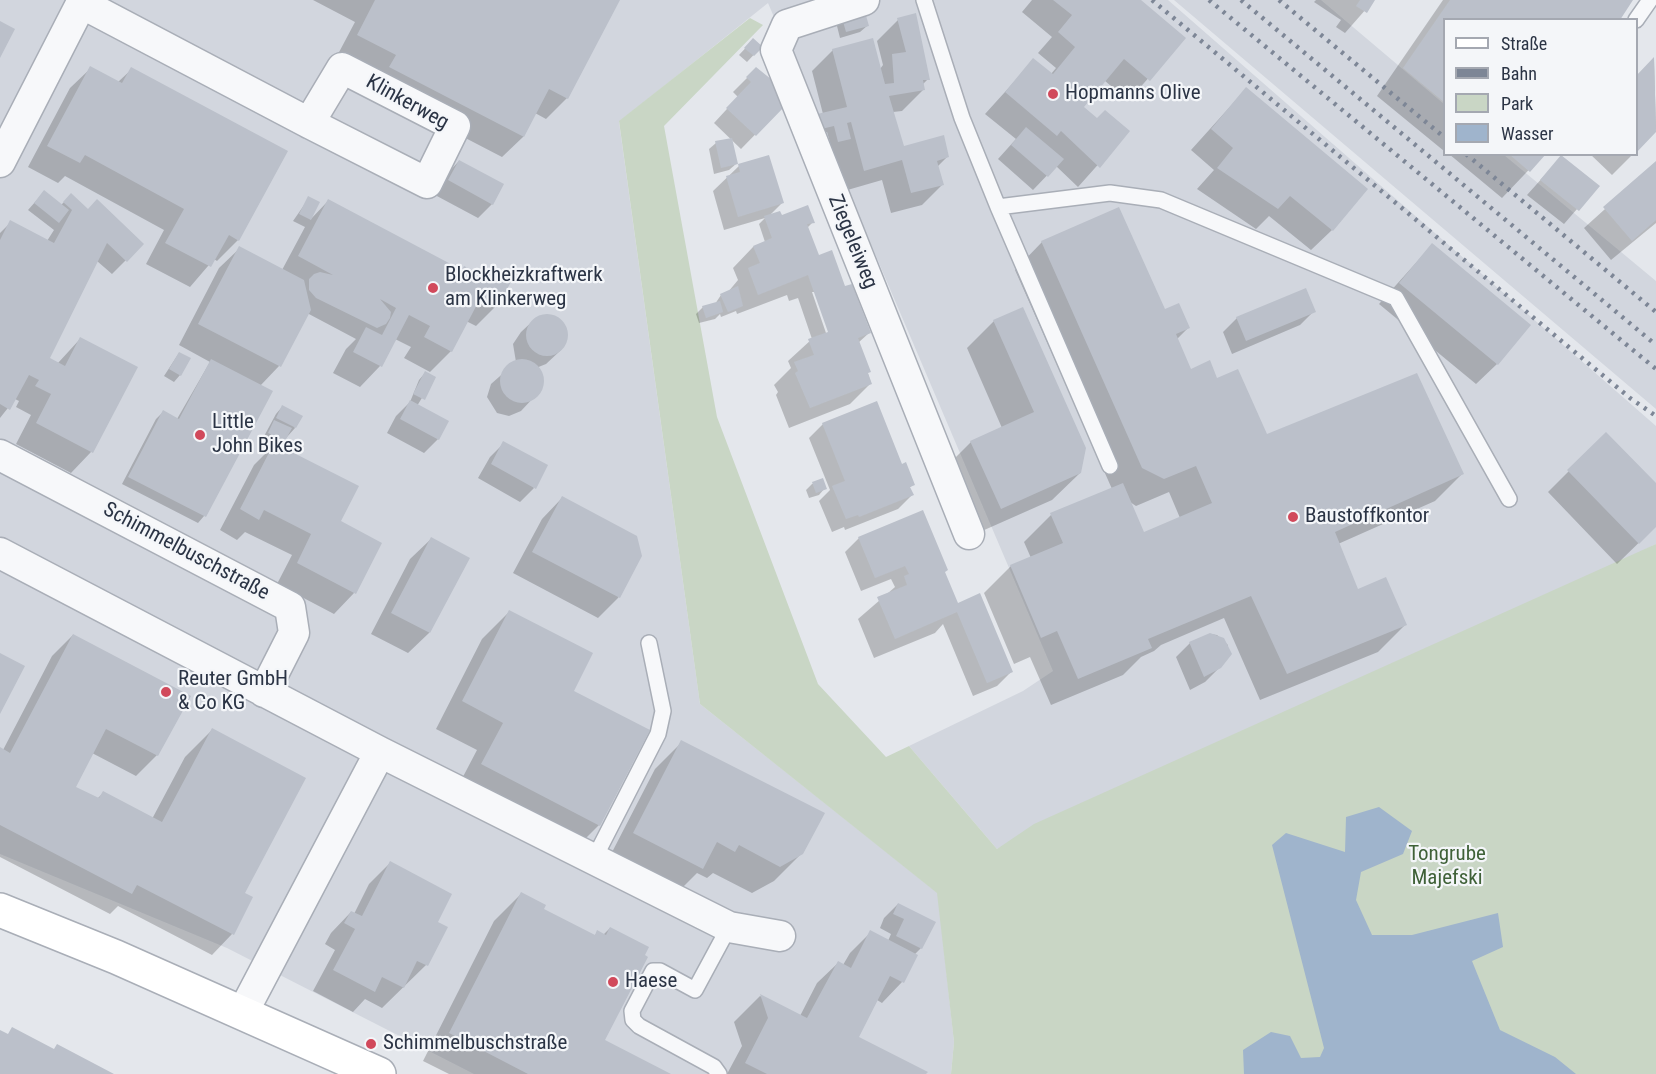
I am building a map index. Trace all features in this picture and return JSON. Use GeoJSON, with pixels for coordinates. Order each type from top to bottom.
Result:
{"type":"FeatureCollection","features":[{"type":"Feature","properties":{"kind":"main road"},"geometry":{"type":"LineString","coordinates":[[0,910],[243,1012],[379,1074]]}},
{"type":"Feature","properties":{"kind":"street","name":"Ziegeleiweg"},"geometry":{"type":"LineString","coordinates":[[864,0],[787,25],[776,50],[969,534]]}},
{"type":"Feature","properties":{"kind":"street","name":"Klinkerweg"},"geometry":{"type":"LineString","coordinates":[[0,162],[82,2],[309,123],[426,183],[455,126],[342,68],[309,123]]}},
{"type":"Feature","properties":{"kind":"street","name":"Schimmelbuschstraße"},"geometry":{"type":"LineString","coordinates":[[0,455],[290,607],[294,633],[264,692]]}},
{"type":"Feature","properties":{"kind":"street"},"geometry":{"type":"LineString","coordinates":[[0,553],[380,752],[729,927],[780,936]]}},
{"type":"Feature","properties":{"kind":"street"},"geometry":{"type":"LineString","coordinates":[[243,1012],[380,752]]}},
{"type":"Feature","properties":{"kind":"lane"},"geometry":{"type":"LineString","coordinates":[[924,0],[962,118],[1110,466]]}},
{"type":"Feature","properties":{"kind":"lane"},"geometry":{"type":"LineString","coordinates":[[1637,18],[1650,0]]}},
{"type":"Feature","properties":{"kind":"lane"},"geometry":{"type":"LineString","coordinates":[[998,207],[1110,193],[1161,200],[1396,298],[1509,499]]}},
{"type":"Feature","properties":{"kind":"lane"},"geometry":{"type":"LineString","coordinates":[[594,859],[658,734],[663,711],[649,643]]}},
{"type":"Feature","properties":{"kind":"lane"},"geometry":{"type":"LineString","coordinates":[[719,1074],[714,1067],[639,1026],[633,1020],[632,1011],[652,971],[660,971],[695,990],[729,927]]}},
{"type":"Feature","properties":{"kind":"shaded area"},"geometry":{"type":"Polygon","coordinates":[[[0,0],[1168,0],[1656,426],[1656,544],[1500,625],[997,849],[909,746],[1023,691],[1053,671],[768,3],[619,122],[700,704],[938,893],[954,1042],[951,1074],[474,1074],[227,948],[0,854],[0,0]]]}},
{"type":"Feature","properties":{"kind":"shaded area"},"geometry":{"type":"Polygon","coordinates":[[[1174,0],[1321,0],[1443,103],[1443,156],[1505,156],[1656,281],[1656,409],[1174,0]]]}},
{"type":"Feature","properties":{"kind":"green space","name":"Tongrube Majefski"},"geometry":{"type":"Polygon","coordinates":[[[750,18],[763,25],[664,126],[717,417],[818,684],[886,757],[909,746],[997,849],[1034,824],[1656,544],[1656,1074],[951,1074],[954,1042],[937,893],[700,704],[619,121],[750,18]]]}},
{"type":"Feature","properties":{"kind":"water"},"geometry":{"type":"Polygon","coordinates":[[[1379,807],[1412,831],[1403,854],[1361,872],[1356,900],[1372,935],[1412,935],[1498,913],[1503,947],[1472,961],[1500,1030],[1555,1057],[1576,1074],[1244,1074],[1243,1050],[1271,1032],[1290,1036],[1301,1058],[1320,1057],[1324,1048],[1272,845],[1286,833],[1345,852],[1346,817],[1379,807]]]}},
{"type":"Feature","properties":{"kind":"building"},"geometry":{"type":"Polygon","coordinates":[[[375,0],[620,0],[568,99],[549,89],[524,137],[389,67],[396,55],[357,35],[375,0]]]}},
{"type":"Feature","properties":{"kind":"building"},"geometry":{"type":"Polygon","coordinates":[[[1053,0],[1141,0],[1186,38],[1150,81],[1124,59],[1084,107],[1097,118],[1105,110],[1130,131],[1100,168],[1061,131],[1057,136],[1005,92],[1033,58],[1053,74],[1075,47],[1058,32],[1072,15],[1053,0]]]}},
{"type":"Feature","properties":{"kind":"building"},"geometry":{"type":"Polygon","coordinates":[[[1360,0],[1375,0],[1367,13],[1356,6],[1360,0]]]}},
{"type":"Feature","properties":{"kind":"building"},"geometry":{"type":"Polygon","coordinates":[[[1450,0],[1633,0],[1621,18],[1443,18],[1443,101],[1403,68],[1450,0]]]}},
{"type":"Feature","properties":{"kind":"building"},"geometry":{"type":"Polygon","coordinates":[[[865,12],[869,26],[846,32],[842,18],[865,12]]]}},
{"type":"Feature","properties":{"kind":"building"},"geometry":{"type":"Polygon","coordinates":[[[916,13],[930,80],[923,80],[925,90],[889,96],[904,146],[944,135],[949,157],[937,161],[944,185],[911,193],[902,160],[864,171],[851,122],[847,123],[851,139],[838,142],[834,126],[817,130],[813,115],[847,107],[832,49],[873,38],[885,84],[894,83],[892,54],[906,52],[897,18],[916,13]]]}},
{"type":"Feature","properties":{"kind":"building"},"geometry":{"type":"Polygon","coordinates":[[[0,21],[15,29],[0,58],[0,21]]]}},
{"type":"Feature","properties":{"kind":"building"},"geometry":{"type":"Polygon","coordinates":[[[753,38],[763,47],[754,56],[744,48],[753,38]]]}},
{"type":"Feature","properties":{"kind":"building"},"geometry":{"type":"Polygon","coordinates":[[[1654,57],[1656,132],[1638,151],[1638,74],[1654,57]]]}},
{"type":"Feature","properties":{"kind":"building"},"geometry":{"type":"Polygon","coordinates":[[[90,66],[122,83],[131,67],[288,151],[239,241],[229,235],[211,267],[165,243],[184,209],[85,155],[80,163],[47,146],[90,66]]]}},
{"type":"Feature","properties":{"kind":"building"},"geometry":{"type":"Polygon","coordinates":[[[756,67],[782,88],[776,94],[786,105],[756,136],[726,108],[751,82],[746,77],[756,67]]]}},
{"type":"Feature","properties":{"kind":"building"},"geometry":{"type":"Polygon","coordinates":[[[1246,87],[1368,189],[1333,231],[1290,196],[1278,209],[1217,168],[1233,148],[1211,129],[1246,87]]]}},
{"type":"Feature","properties":{"kind":"building"},"geometry":{"type":"Polygon","coordinates":[[[1026,127],[1064,159],[1048,177],[1011,145],[1026,127]]]}},
{"type":"Feature","properties":{"kind":"building"},"geometry":{"type":"Polygon","coordinates":[[[732,138],[738,164],[721,168],[715,141],[732,138]]]}},
{"type":"Feature","properties":{"kind":"building"},"geometry":{"type":"Polygon","coordinates":[[[769,155],[784,203],[738,217],[726,176],[740,172],[738,164],[769,155]]]}},
{"type":"Feature","properties":{"kind":"building"},"geometry":{"type":"Polygon","coordinates":[[[1511,156],[1544,156],[1530,172],[1511,156]]]}},
{"type":"Feature","properties":{"kind":"building"},"geometry":{"type":"Polygon","coordinates":[[[1562,156],[1600,186],[1579,211],[1540,180],[1562,156]]]}},
{"type":"Feature","properties":{"kind":"building"},"geometry":{"type":"Polygon","coordinates":[[[459,160],[504,184],[493,205],[448,180],[459,160]]]}},
{"type":"Feature","properties":{"kind":"building"},"geometry":{"type":"Polygon","coordinates":[[[1656,161],[1656,220],[1632,241],[1603,207],[1656,161]]]}},
{"type":"Feature","properties":{"kind":"building"},"geometry":{"type":"Polygon","coordinates":[[[44,190],[69,210],[59,223],[34,203],[44,190]]]}},
{"type":"Feature","properties":{"kind":"building"},"geometry":{"type":"Polygon","coordinates":[[[71,193],[88,209],[97,199],[144,244],[127,262],[107,243],[50,358],[65,366],[80,337],[138,367],[93,453],[36,423],[51,394],[35,386],[39,380],[29,375],[10,410],[0,404],[0,240],[10,220],[54,243],[72,210],[63,202],[71,193]]]}},
{"type":"Feature","properties":{"kind":"building"},"geometry":{"type":"Polygon","coordinates":[[[308,196],[320,202],[311,220],[299,214],[308,196]]]}},
{"type":"Feature","properties":{"kind":"building","name":"Blockheizkraftwerk am Klinkerweg"},"geometry":{"type":"Polygon","coordinates":[[[328,199],[462,270],[464,266],[488,278],[493,268],[513,278],[498,306],[481,297],[452,352],[424,337],[430,326],[409,315],[382,367],[353,352],[366,327],[382,335],[396,308],[380,299],[391,312],[386,324],[377,328],[316,298],[309,290],[309,279],[320,272],[333,275],[298,256],[328,199]]]}},
{"type":"Feature","properties":{"kind":"building"},"geometry":{"type":"Polygon","coordinates":[[[808,205],[815,223],[807,224],[819,255],[832,250],[845,286],[852,284],[871,333],[858,338],[871,372],[868,373],[872,384],[810,408],[795,373],[798,371],[794,362],[814,355],[808,339],[828,332],[808,275],[758,295],[748,268],[760,263],[753,246],[772,238],[764,216],[780,211],[782,215],[808,205]]]}},
{"type":"Feature","properties":{"kind":"building"},"geometry":{"type":"Polygon","coordinates":[[[1119,207],[1165,309],[1179,303],[1190,328],[1176,334],[1191,369],[1210,360],[1217,378],[1238,369],[1267,434],[1417,373],[1464,474],[1335,532],[1358,589],[1386,577],[1407,625],[1287,674],[1251,596],[1148,639],[1152,648],[1078,679],[1057,631],[1041,638],[1010,565],[1063,543],[1050,513],[1123,483],[1144,532],[1212,503],[1196,466],[1164,479],[1142,468],[1041,241],[1119,207]]]}},
{"type":"Feature","properties":{"kind":"building"},"geometry":{"type":"Polygon","coordinates":[[[1432,243],[1531,325],[1498,365],[1399,283],[1432,243]]]}},
{"type":"Feature","properties":{"kind":"building"},"geometry":{"type":"Polygon","coordinates":[[[239,246],[304,280],[311,310],[281,367],[198,324],[239,246]]]}},
{"type":"Feature","properties":{"kind":"building"},"geometry":{"type":"Polygon","coordinates":[[[738,286],[743,306],[728,312],[720,294],[738,286]]]}},
{"type":"Feature","properties":{"kind":"building"},"geometry":{"type":"Polygon","coordinates":[[[1306,288],[1316,312],[1246,341],[1236,317],[1306,288]]]}},
{"type":"Feature","properties":{"kind":"building"},"geometry":{"type":"Polygon","coordinates":[[[720,301],[723,312],[706,318],[702,306],[720,301]]]}},
{"type":"Feature","properties":{"kind":"building"},"geometry":{"type":"Polygon","coordinates":[[[1023,307],[1086,448],[1081,473],[1001,509],[970,441],[1034,412],[993,320],[1023,307]]]}},
{"type":"Feature","properties":{"kind":"building"},"geometry":{"type":"Polygon","coordinates":[[[547,314],[555,315],[562,320],[567,327],[567,343],[562,350],[555,355],[547,356],[539,355],[532,350],[527,343],[526,335],[527,327],[532,320],[539,315],[547,314]]]}},
{"type":"Feature","properties":{"kind":"building"},"geometry":{"type":"Polygon","coordinates":[[[179,352],[191,358],[181,376],[169,369],[179,352]]]}},
{"type":"Feature","properties":{"kind":"building","name":"Little John Bikes"},"geometry":{"type":"Polygon","coordinates":[[[211,359],[273,391],[206,517],[128,477],[163,410],[179,419],[211,359]]]}},
{"type":"Feature","properties":{"kind":"building"},"geometry":{"type":"Polygon","coordinates":[[[522,359],[537,366],[544,381],[537,396],[522,403],[507,396],[500,381],[507,366],[522,359]]]}},
{"type":"Feature","properties":{"kind":"building"},"geometry":{"type":"Polygon","coordinates":[[[425,371],[436,377],[425,400],[413,394],[425,371]]]}},
{"type":"Feature","properties":{"kind":"building"},"geometry":{"type":"Polygon","coordinates":[[[410,400],[449,421],[439,440],[400,419],[410,400]]]}},
{"type":"Feature","properties":{"kind":"building"},"geometry":{"type":"Polygon","coordinates":[[[877,401],[902,464],[906,462],[915,485],[910,487],[914,495],[859,517],[858,515],[846,519],[832,486],[845,481],[822,423],[877,401]]]}},
{"type":"Feature","properties":{"kind":"building"},"geometry":{"type":"Polygon","coordinates":[[[282,405],[303,416],[296,428],[276,418],[282,405]]]}},
{"type":"Feature","properties":{"kind":"building"},"geometry":{"type":"Polygon","coordinates":[[[274,420],[292,428],[285,441],[268,433],[274,420]]]}},
{"type":"Feature","properties":{"kind":"building"},"geometry":{"type":"Polygon","coordinates":[[[1606,432],[1656,483],[1656,527],[1639,544],[1567,470],[1606,432]]]}},
{"type":"Feature","properties":{"kind":"building"},"geometry":{"type":"Polygon","coordinates":[[[503,441],[548,465],[536,489],[491,464],[503,441]]]}},
{"type":"Feature","properties":{"kind":"building"},"geometry":{"type":"Polygon","coordinates":[[[274,443],[359,486],[341,521],[382,543],[356,594],[297,563],[311,534],[264,510],[259,520],[240,509],[274,443]]]}},
{"type":"Feature","properties":{"kind":"building"},"geometry":{"type":"Polygon","coordinates":[[[823,478],[827,489],[816,493],[812,482],[823,478]]]}},
{"type":"Feature","properties":{"kind":"building"},"geometry":{"type":"Polygon","coordinates":[[[562,496],[637,536],[642,556],[620,598],[532,552],[562,496]]]}},
{"type":"Feature","properties":{"kind":"building"},"geometry":{"type":"Polygon","coordinates":[[[923,510],[948,570],[945,572],[958,603],[980,593],[1013,672],[987,683],[957,612],[895,639],[877,597],[907,585],[904,576],[909,574],[905,566],[875,578],[858,537],[923,510]]]}},
{"type":"Feature","properties":{"kind":"building"},"geometry":{"type":"Polygon","coordinates":[[[431,537],[470,558],[430,633],[391,613],[431,537]]]}},
{"type":"Feature","properties":{"kind":"building"},"geometry":{"type":"Polygon","coordinates":[[[509,610],[593,653],[574,691],[650,730],[600,826],[481,764],[503,723],[462,701],[509,610]]]}},
{"type":"Feature","properties":{"kind":"building"},"geometry":{"type":"Polygon","coordinates":[[[1210,633],[1224,638],[1232,654],[1221,668],[1204,677],[1189,642],[1210,633]]]}},
{"type":"Feature","properties":{"kind":"building"},"geometry":{"type":"Polygon","coordinates":[[[73,634],[191,696],[158,756],[106,729],[76,787],[99,798],[103,791],[162,822],[212,728],[306,778],[245,893],[253,897],[234,935],[137,885],[132,894],[0,825],[0,747],[10,753],[73,634]]]}},
{"type":"Feature","properties":{"kind":"building"},"geometry":{"type":"Polygon","coordinates":[[[0,653],[25,666],[0,714],[0,653]]]}},
{"type":"Feature","properties":{"kind":"building"},"geometry":{"type":"Polygon","coordinates":[[[681,740],[825,813],[803,854],[780,867],[739,845],[735,852],[717,842],[703,869],[633,833],[681,740]]]}},
{"type":"Feature","properties":{"kind":"building"},"geometry":{"type":"Polygon","coordinates":[[[390,861],[452,894],[438,922],[448,927],[428,966],[417,961],[404,988],[382,977],[375,992],[333,970],[355,929],[344,923],[351,911],[362,916],[390,861]]]}},
{"type":"Feature","properties":{"kind":"building"},"geometry":{"type":"Polygon","coordinates":[[[521,892],[546,905],[544,909],[595,935],[597,930],[606,935],[610,927],[649,947],[645,955],[648,957],[605,1040],[671,1074],[528,1074],[449,1033],[521,892]]]}},
{"type":"Feature","properties":{"kind":"building"},"geometry":{"type":"Polygon","coordinates":[[[898,903],[936,922],[922,949],[896,936],[904,919],[893,914],[898,903]]]}},
{"type":"Feature","properties":{"kind":"building"},"geometry":{"type":"Polygon","coordinates":[[[870,930],[918,955],[904,983],[890,976],[859,1037],[928,1072],[926,1074],[767,1074],[745,1063],[768,1018],[760,994],[807,1018],[838,961],[851,968],[870,930]]]}},
{"type":"Feature","properties":{"kind":"building"},"geometry":{"type":"Polygon","coordinates":[[[12,1027],[54,1049],[57,1044],[114,1074],[0,1074],[0,1030],[8,1034],[12,1027]]]}},
{"type":"Feature","properties":{"kind":"railway"},"geometry":{"type":"LineString","coordinates":[[1152,0],[1630,398],[1656,416]]}},
{"type":"Feature","properties":{"kind":"railway"},"geometry":{"type":"LineString","coordinates":[[1209,0],[1656,369]]}},
{"type":"Feature","properties":{"kind":"railway"},"geometry":{"type":"LineString","coordinates":[[1241,0],[1656,345]]}},
{"type":"Feature","properties":{"kind":"railway"},"geometry":{"type":"LineString","coordinates":[[1279,0],[1443,136]]}},
{"type":"Feature","properties":{"kind":"railway"},"geometry":{"type":"LineString","coordinates":[[1468,156],[1656,312]]}},
{"type":"Feature","properties":{"kind":"place","name":"Hopmanns Olive"},"geometry":{"type":"Point","coordinates":[1053,94]}},
{"type":"Feature","properties":{"kind":"place","name":"Blockheizkraftwerk am Klinkerweg"},"geometry":{"type":"Point","coordinates":[433,288]}},
{"type":"Feature","properties":{"kind":"place","name":"Little John Bikes"},"geometry":{"type":"Point","coordinates":[200,435]}},
{"type":"Feature","properties":{"kind":"place","name":"Baustoffkontor"},"geometry":{"type":"Point","coordinates":[1293,517]}},
{"type":"Feature","properties":{"kind":"place","name":"Reuter GmbH & Co KG"},"geometry":{"type":"Point","coordinates":[166,692]}},
{"type":"Feature","properties":{"kind":"place","name":"Haese"},"geometry":{"type":"Point","coordinates":[613,982]}},
{"type":"Feature","properties":{"kind":"place","name":"Schimmelbuschstraße"},"geometry":{"type":"Point","coordinates":[371,1044]}}]}
